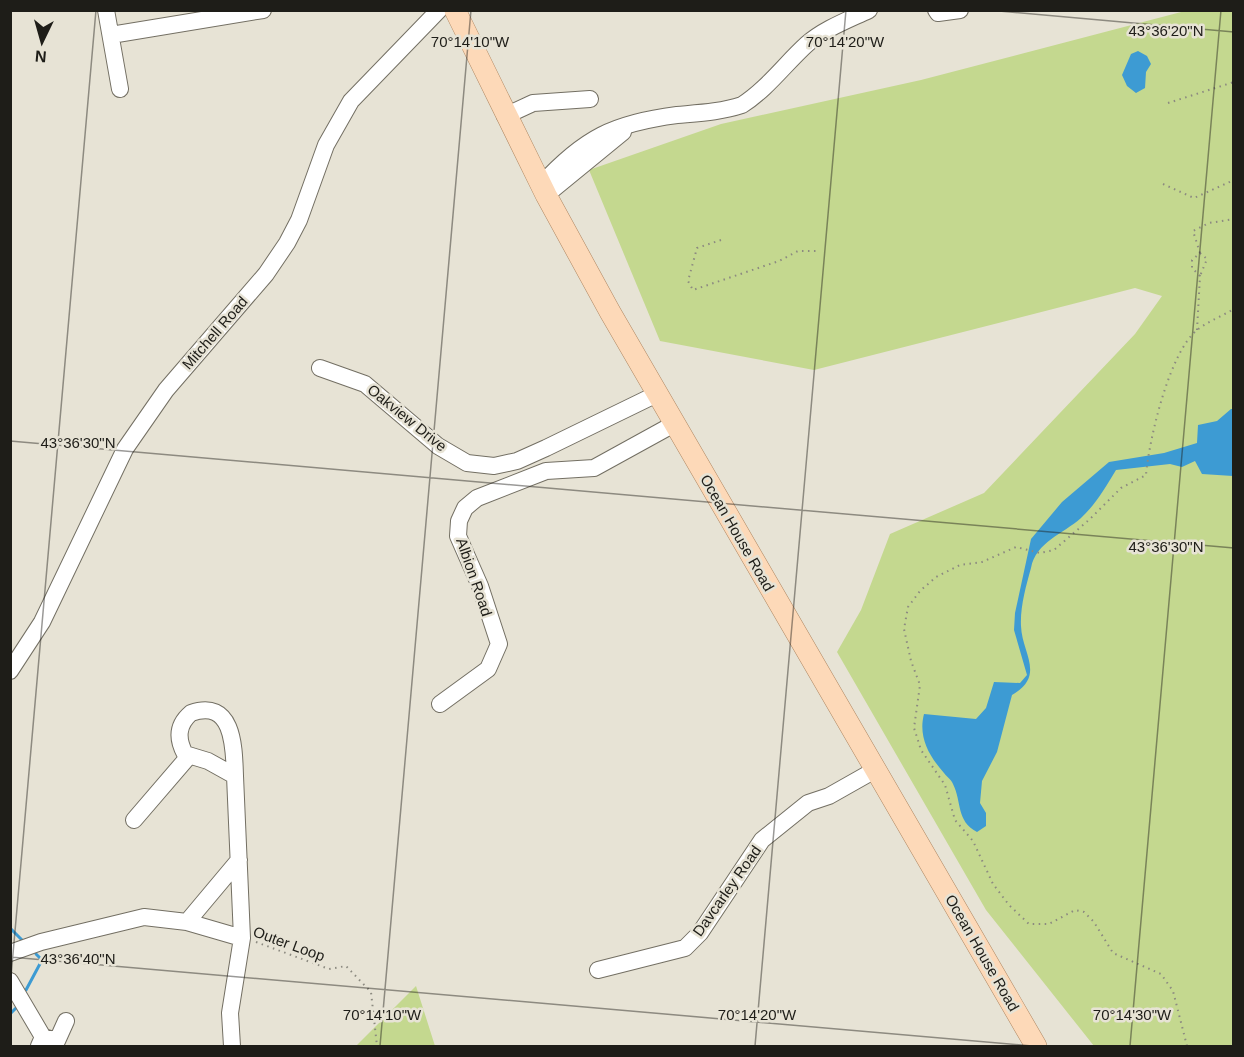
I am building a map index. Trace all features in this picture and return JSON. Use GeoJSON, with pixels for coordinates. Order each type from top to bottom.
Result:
{"type":"FeatureCollection","features":[{"type":"Feature","properties":{"kind":"main road","name":"Ocean House Road"},"geometry":{"type":"LineString","coordinates":[[455,10],[543,190],[657,394],[1036,1047]]}},
{"type":"Feature","properties":{"kind":"street"},"geometry":{"type":"LineString","coordinates":[[106,10],[120,89]]}},
{"type":"Feature","properties":{"kind":"street"},"geometry":{"type":"LineString","coordinates":[[111,35],[263,10]]}},
{"type":"Feature","properties":{"kind":"street","name":"Mitchell Road"},"geometry":{"type":"LineString","coordinates":[[10,671],[42,622],[125,449],[138,428],[166,390],[266,274],[287,243],[299,220],[326,145],[351,101],[440,10]]}},
{"type":"Feature","properties":{"kind":"street"},"geometry":{"type":"LineString","coordinates":[[543,190],[638,120],[742,105],[753,98],[808,43],[836,25],[869,10]]}},
{"type":"Feature","properties":{"kind":"street"},"geometry":{"type":"LineString","coordinates":[[936,10],[938,13],[960,10]]}},
{"type":"Feature","properties":{"kind":"street"},"geometry":{"type":"LineString","coordinates":[[506,116],[533,104],[590,99]]}},
{"type":"Feature","properties":{"kind":"street","name":"Oakview Drive"},"geometry":{"type":"LineString","coordinates":[[320,368],[365,384],[438,446],[467,463],[494,466],[517,461],[657,394]]}},
{"type":"Feature","properties":{"kind":"street","name":"Albion Road"},"geometry":{"type":"LineString","coordinates":[[440,704],[488,669],[499,644],[480,586],[458,536],[459,521],[465,508],[477,498],[546,471],[594,468],[674,424]]}},
{"type":"Feature","properties":{"kind":"street"},"geometry":{"type":"LineString","coordinates":[[232,1047],[230,1013],[242,938],[235,776],[230,729],[225,721],[212,712],[203,709],[191,713],[182,723],[179,741],[185,754],[208,761],[235,776]]}},
{"type":"Feature","properties":{"kind":"street"},"geometry":{"type":"LineString","coordinates":[[134,820],[189,756]]}},
{"type":"Feature","properties":{"kind":"street","name":"Davcarley Road"},"geometry":{"type":"LineString","coordinates":[[598,970],[685,948],[700,933],[762,840],[808,803],[829,796],[875,770]]}},
{"type":"Feature","properties":{"kind":"street"},"geometry":{"type":"LineString","coordinates":[[187,922],[239,860]]}},
{"type":"Feature","properties":{"kind":"street"},"geometry":{"type":"LineString","coordinates":[[10,953],[41,942],[144,917],[187,922],[242,938]]}},
{"type":"Feature","properties":{"kind":"street"},"geometry":{"type":"LineString","coordinates":[[10,981],[41,1042],[57,1041],[66,1022]]}},
{"type":"Feature","properties":{"kind":"path"},"geometry":{"type":"LineString","coordinates":[[1168,103],[1233,82]]}},
{"type":"Feature","properties":{"kind":"path"},"geometry":{"type":"LineString","coordinates":[[1163,184],[1194,198],[1233,180]]}},
{"type":"Feature","properties":{"kind":"path"},"geometry":{"type":"LineString","coordinates":[[1197,330],[1200,276],[1207,259],[1200,253],[1193,231],[1209,223],[1233,219]]}},
{"type":"Feature","properties":{"kind":"path"},"geometry":{"type":"LineString","coordinates":[[721,240],[697,248],[688,281],[693,290],[779,261],[798,251],[816,251]]}},
{"type":"Feature","properties":{"kind":"path"},"geometry":{"type":"LineString","coordinates":[[1200,253],[1192,260],[1192,268],[1200,276]]}},
{"type":"Feature","properties":{"kind":"path"},"geometry":{"type":"LineString","coordinates":[[1187,1047],[1173,991],[1161,974],[1113,953],[1094,922],[1084,912],[1075,910],[1049,924],[1029,924],[1009,905],[993,884],[973,841],[955,820],[945,785],[921,750],[915,728],[920,685],[904,629],[908,607],[920,591],[936,577],[960,566],[982,562],[1016,547],[1040,553],[1054,550],[1121,488],[1146,475],[1151,435],[1174,369],[1186,343],[1197,330],[1233,309]]}},
{"type":"Feature","properties":{"kind":"path","name":"Outer Loop"},"geometry":{"type":"LineString","coordinates":[[242,938],[267,944],[329,969],[346,966],[371,992],[377,1047]]}},
{"type":"Feature","properties":{"kind":"green space"},"geometry":{"type":"Polygon","coordinates":[[[1185,11],[1233,11],[1233,1046],[1094,1046],[986,910],[837,652],[861,610],[890,534],[984,493],[1135,334],[1162,296],[1135,288],[814,370],[660,341],[589,170],[721,124],[921,80],[1185,11]]]}},
{"type":"Feature","properties":{"kind":"green space"},"geometry":{"type":"Polygon","coordinates":[[[416,986],[435,1046],[356,1046],[416,986]]]}},
{"type":"Feature","properties":{"kind":"water"},"geometry":{"type":"Polygon","coordinates":[[[1138,51],[1147,56],[1151,64],[1146,72],[1145,88],[1136,93],[1127,86],[1122,75],[1131,54],[1138,51]]]}},
{"type":"Feature","properties":{"kind":"water"},"geometry":{"type":"Polygon","coordinates":[[[1234,409],[1233,476],[1202,474],[1195,461],[1182,467],[1170,464],[1116,470],[1086,513],[1038,551],[1031,568],[1021,611],[1022,636],[1030,672],[1028,680],[1012,695],[997,752],[982,781],[980,803],[986,813],[986,826],[977,832],[970,828],[963,817],[952,782],[926,746],[922,731],[924,714],[976,719],[986,708],[994,682],[1020,683],[1027,675],[1014,630],[1015,613],[1031,539],[1062,502],[1109,462],[1164,453],[1197,443],[1198,425],[1217,421],[1234,409]]]}},
{"type":"Feature","properties":{"kind":"waterway"},"geometry":{"type":"LineString","coordinates":[[10,928],[22,940]]}},
{"type":"Feature","properties":{"kind":"waterway"},"geometry":{"type":"LineString","coordinates":[[26,990],[42,960],[36,954]]}},
{"type":"Feature","properties":{"kind":"waterway"},"geometry":{"type":"LineString","coordinates":[[10,1014],[16,1008]]}}]}
